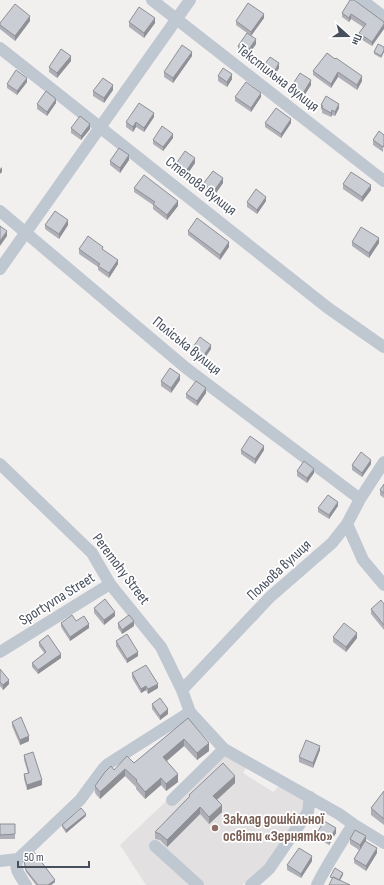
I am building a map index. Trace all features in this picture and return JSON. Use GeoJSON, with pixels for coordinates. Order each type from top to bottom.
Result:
{"type":"FeatureCollection","features":[{"type":"Feature","properties":{"kind":"street","name":"Текстильна вулиця"},"geometry":{"type":"LineString","coordinates":[[152,0],[384,181]]}},
{"type":"Feature","properties":{"kind":"street"},"geometry":{"type":"LineString","coordinates":[[0,270],[190,0]]}},
{"type":"Feature","properties":{"kind":"street"},"geometry":{"type":"LineString","coordinates":[[362,0],[384,17]]}},
{"type":"Feature","properties":{"kind":"street","name":"Степова вулиця"},"geometry":{"type":"LineString","coordinates":[[0,48],[328,308],[384,347]]}},
{"type":"Feature","properties":{"kind":"street","name":"Поліська вулиця"},"geometry":{"type":"LineString","coordinates":[[0,211],[186,368],[360,499]]}},
{"type":"Feature","properties":{"kind":"street","name":"Польова вулиця"},"geometry":{"type":"LineString","coordinates":[[182,690],[270,597],[332,543],[347,524],[360,499],[384,462]]}},
{"type":"Feature","properties":{"kind":"street","name":"Peremohy Street"},"geometry":{"type":"LineString","coordinates":[[0,464],[92,553],[110,584],[161,647],[182,690],[190,712],[224,749],[339,814],[384,843]]}},
{"type":"Feature","properties":{"kind":"street"},"geometry":{"type":"LineString","coordinates":[[347,524],[363,560],[384,585]]}},
{"type":"Feature","properties":{"kind":"street","name":"Sportyvna Street"},"geometry":{"type":"LineString","coordinates":[[0,652],[110,584]]}},
{"type":"Feature","properties":{"kind":"street"},"geometry":{"type":"LineString","coordinates":[[26,885],[16,867],[18,859],[80,800],[103,769],[108,764],[190,712]]}},
{"type":"Feature","properties":{"kind":"street"},"geometry":{"type":"LineString","coordinates":[[172,800],[224,749]]}},
{"type":"Feature","properties":{"kind":"street"},"geometry":{"type":"LineString","coordinates":[[251,885],[269,869],[308,812],[310,797]]}},
{"type":"Feature","properties":{"kind":"street"},"geometry":{"type":"LineString","coordinates":[[317,885],[322,873],[353,824]]}},
{"type":"Feature","properties":{"kind":"street"},"geometry":{"type":"LineString","coordinates":[[155,846],[198,885]]}},
{"type":"Feature","properties":{"kind":"street"},"geometry":{"type":"LineString","coordinates":[[0,860],[18,859]]}},
{"type":"Feature","properties":{"kind":"shaded area","name":"Заклад дошкільної освіти «Зернятко»"},"geometry":{"type":"Polygon","coordinates":[[[220,750],[247,766],[243,773],[273,792],[280,785],[305,800],[304,811],[266,867],[242,885],[146,885],[120,845],[220,750]]]}},
{"type":"Feature","properties":{"kind":"building"},"geometry":{"type":"Polygon","coordinates":[[[350,0],[354,0],[384,22],[372,42],[359,33],[366,24],[351,14],[349,18],[342,13],[350,0]]]}},
{"type":"Feature","properties":{"kind":"building"},"geometry":{"type":"Polygon","coordinates":[[[248,3],[264,14],[251,32],[236,21],[248,3]]]}},
{"type":"Feature","properties":{"kind":"building"},"geometry":{"type":"Polygon","coordinates":[[[15,4],[30,16],[15,36],[0,25],[0,23],[15,4]]]}},
{"type":"Feature","properties":{"kind":"building"},"geometry":{"type":"Polygon","coordinates":[[[139,7],[155,18],[144,33],[129,22],[139,7]]]}},
{"type":"Feature","properties":{"kind":"building"},"geometry":{"type":"Polygon","coordinates":[[[247,33],[256,39],[247,52],[238,46],[247,33]]]}},
{"type":"Feature","properties":{"kind":"building"},"geometry":{"type":"Polygon","coordinates":[[[378,44],[384,47],[381,56],[374,52],[378,44]]]}},
{"type":"Feature","properties":{"kind":"building"},"geometry":{"type":"Polygon","coordinates":[[[182,45],[192,52],[173,78],[164,72],[182,45]]]}},
{"type":"Feature","properties":{"kind":"building"},"geometry":{"type":"Polygon","coordinates":[[[61,49],[71,56],[57,73],[49,67],[61,49]]]}},
{"type":"Feature","properties":{"kind":"building"},"geometry":{"type":"Polygon","coordinates":[[[327,53],[362,76],[357,85],[338,72],[331,84],[313,71],[327,53]]]}},
{"type":"Feature","properties":{"kind":"building"},"geometry":{"type":"Polygon","coordinates":[[[270,57],[279,63],[274,72],[264,65],[270,57]]]}},
{"type":"Feature","properties":{"kind":"building"},"geometry":{"type":"Polygon","coordinates":[[[223,68],[232,74],[227,82],[218,76],[223,68]]]}},
{"type":"Feature","properties":{"kind":"building"},"geometry":{"type":"Polygon","coordinates":[[[16,70],[27,78],[17,91],[7,84],[16,70]]]}},
{"type":"Feature","properties":{"kind":"building"},"geometry":{"type":"Polygon","coordinates":[[[300,73],[311,80],[302,95],[291,87],[300,73]]]}},
{"type":"Feature","properties":{"kind":"building"},"geometry":{"type":"Polygon","coordinates":[[[103,78],[113,85],[104,98],[93,91],[103,78]]]}},
{"type":"Feature","properties":{"kind":"building"},"geometry":{"type":"Polygon","coordinates":[[[246,82],[261,93],[251,108],[235,97],[246,82]]]}},
{"type":"Feature","properties":{"kind":"building"},"geometry":{"type":"Polygon","coordinates":[[[46,91],[56,99],[47,112],[37,104],[46,91]]]}},
{"type":"Feature","properties":{"kind":"building"},"geometry":{"type":"Polygon","coordinates":[[[326,96],[339,104],[335,112],[332,110],[331,113],[322,108],[323,106],[321,105],[326,96]]]}},
{"type":"Feature","properties":{"kind":"building"},"geometry":{"type":"Polygon","coordinates":[[[139,103],[154,113],[144,128],[136,122],[133,127],[126,122],[139,103]]]}},
{"type":"Feature","properties":{"kind":"building"},"geometry":{"type":"Polygon","coordinates":[[[276,108],[291,119],[281,134],[265,123],[276,108]]]}},
{"type":"Feature","properties":{"kind":"building"},"geometry":{"type":"Polygon","coordinates":[[[80,116],[90,124],[81,136],[71,128],[80,116]]]}},
{"type":"Feature","properties":{"kind":"building"},"geometry":{"type":"Polygon","coordinates":[[[162,126],[173,134],[163,147],[153,140],[162,126]]]}},
{"type":"Feature","properties":{"kind":"building"},"geometry":{"type":"Polygon","coordinates":[[[379,131],[384,135],[383,147],[373,140],[379,131]]]}},
{"type":"Feature","properties":{"kind":"building"},"geometry":{"type":"Polygon","coordinates":[[[119,148],[129,155],[120,168],[110,161],[119,148]]]}},
{"type":"Feature","properties":{"kind":"building"},"geometry":{"type":"Polygon","coordinates":[[[185,151],[195,158],[186,171],[176,164],[185,151]]]}},
{"type":"Feature","properties":{"kind":"building"},"geometry":{"type":"Polygon","coordinates":[[[213,171],[223,178],[214,191],[203,184],[213,171]]]}},
{"type":"Feature","properties":{"kind":"building"},"geometry":{"type":"Polygon","coordinates":[[[351,172],[371,185],[362,197],[343,184],[351,172]]]}},
{"type":"Feature","properties":{"kind":"building"},"geometry":{"type":"Polygon","coordinates":[[[144,175],[178,201],[167,215],[153,204],[155,202],[134,188],[144,175]]]}},
{"type":"Feature","properties":{"kind":"building"},"geometry":{"type":"Polygon","coordinates":[[[256,189],[266,197],[257,210],[247,202],[256,189]]]}},
{"type":"Feature","properties":{"kind":"building"},"geometry":{"type":"Polygon","coordinates":[[[55,211],[68,220],[59,234],[45,225],[55,211]]]}},
{"type":"Feature","properties":{"kind":"building"},"geometry":{"type":"Polygon","coordinates":[[[197,218],[229,242],[220,255],[188,231],[197,218]]]}},
{"type":"Feature","properties":{"kind":"building"},"geometry":{"type":"Polygon","coordinates":[[[0,226],[7,231],[0,241],[0,226]]]}},
{"type":"Feature","properties":{"kind":"building"},"geometry":{"type":"Polygon","coordinates":[[[361,227],[379,238],[369,253],[352,242],[361,227]]]}},
{"type":"Feature","properties":{"kind":"building"},"geometry":{"type":"Polygon","coordinates":[[[88,236],[103,247],[102,249],[118,260],[109,273],[98,266],[100,264],[79,249],[88,236]]]}},
{"type":"Feature","properties":{"kind":"building"},"geometry":{"type":"Polygon","coordinates":[[[200,337],[211,345],[202,358],[191,350],[200,337]]]}},
{"type":"Feature","properties":{"kind":"building"},"geometry":{"type":"Polygon","coordinates":[[[170,368],[180,375],[171,388],[161,381],[170,368]]]}},
{"type":"Feature","properties":{"kind":"building"},"geometry":{"type":"Polygon","coordinates":[[[196,381],[206,388],[197,401],[186,394],[196,381]]]}},
{"type":"Feature","properties":{"kind":"building"},"geometry":{"type":"Polygon","coordinates":[[[250,436],[264,446],[255,459],[241,450],[250,436]]]}},
{"type":"Feature","properties":{"kind":"building"},"geometry":{"type":"Polygon","coordinates":[[[361,452],[371,460],[362,473],[352,465],[361,452]]]}},
{"type":"Feature","properties":{"kind":"building"},"geometry":{"type":"Polygon","coordinates":[[[304,461],[314,469],[307,478],[297,471],[304,461]]]}},
{"type":"Feature","properties":{"kind":"building"},"geometry":{"type":"Polygon","coordinates":[[[384,484],[384,493],[380,490],[384,484]]]}},
{"type":"Feature","properties":{"kind":"building"},"geometry":{"type":"Polygon","coordinates":[[[328,495],[338,502],[329,515],[318,508],[328,495]]]}},
{"type":"Feature","properties":{"kind":"building"},"geometry":{"type":"Polygon","coordinates":[[[105,599],[115,612],[104,620],[94,608],[105,599]]]}},
{"type":"Feature","properties":{"kind":"building"},"geometry":{"type":"Polygon","coordinates":[[[381,600],[384,604],[384,625],[371,609],[381,600]]]}},
{"type":"Feature","properties":{"kind":"building"},"geometry":{"type":"Polygon","coordinates":[[[72,615],[76,621],[84,616],[89,624],[70,637],[61,623],[72,615]]]}},
{"type":"Feature","properties":{"kind":"building"},"geometry":{"type":"Polygon","coordinates":[[[129,615],[134,621],[122,630],[118,623],[129,615]]]}},
{"type":"Feature","properties":{"kind":"building"},"geometry":{"type":"Polygon","coordinates":[[[344,623],[357,633],[346,647],[333,637],[344,623]]]}},
{"type":"Feature","properties":{"kind":"building"},"geometry":{"type":"Polygon","coordinates":[[[127,634],[138,652],[127,659],[116,641],[127,634]]]}},
{"type":"Feature","properties":{"kind":"building"},"geometry":{"type":"Polygon","coordinates":[[[48,635],[61,654],[38,670],[32,663],[46,652],[39,642],[48,635]]]}},
{"type":"Feature","properties":{"kind":"building"},"geometry":{"type":"Polygon","coordinates":[[[146,665],[158,684],[148,689],[146,686],[141,689],[132,673],[146,665]]]}},
{"type":"Feature","properties":{"kind":"building"},"geometry":{"type":"Polygon","coordinates":[[[0,669],[9,680],[3,685],[0,682],[0,669]]]}},
{"type":"Feature","properties":{"kind":"building"},"geometry":{"type":"Polygon","coordinates":[[[160,698],[168,709],[160,716],[152,704],[160,698]]]}},
{"type":"Feature","properties":{"kind":"building"},"geometry":{"type":"Polygon","coordinates":[[[21,717],[29,736],[20,740],[12,722],[21,717]]]}},
{"type":"Feature","properties":{"kind":"building"},"geometry":{"type":"Polygon","coordinates":[[[188,718],[209,743],[197,753],[184,739],[163,757],[178,774],[166,784],[161,778],[145,792],[136,781],[137,780],[125,769],[100,792],[95,786],[111,766],[114,770],[127,756],[134,763],[188,718]]]}},
{"type":"Feature","properties":{"kind":"building"},"geometry":{"type":"Polygon","coordinates":[[[306,740],[320,746],[313,763],[299,757],[306,740]]]}},
{"type":"Feature","properties":{"kind":"building"},"geometry":{"type":"Polygon","coordinates":[[[33,752],[42,780],[27,785],[24,774],[29,773],[24,755],[33,752]]]}},
{"type":"Feature","properties":{"kind":"building"},"geometry":{"type":"Polygon","coordinates":[[[223,763],[235,776],[213,796],[222,805],[209,817],[200,807],[167,840],[155,832],[190,796],[189,795],[223,763]]]}},
{"type":"Feature","properties":{"kind":"building"},"geometry":{"type":"Polygon","coordinates":[[[384,791],[384,819],[371,808],[384,791]]]}},
{"type":"Feature","properties":{"kind":"building"},"geometry":{"type":"Polygon","coordinates":[[[81,808],[86,814],[66,830],[62,825],[81,808]]]}},
{"type":"Feature","properties":{"kind":"building"},"geometry":{"type":"Polygon","coordinates":[[[324,821],[336,828],[329,840],[317,833],[324,821]]]}},
{"type":"Feature","properties":{"kind":"building"},"geometry":{"type":"Polygon","coordinates":[[[0,824],[15,824],[15,834],[0,835],[0,824]]]}},
{"type":"Feature","properties":{"kind":"building"},"geometry":{"type":"Polygon","coordinates":[[[355,830],[366,836],[360,845],[350,839],[355,830]]]}},
{"type":"Feature","properties":{"kind":"building"},"geometry":{"type":"Polygon","coordinates":[[[365,841],[377,848],[366,866],[354,859],[365,841]]]}},
{"type":"Feature","properties":{"kind":"building"},"geometry":{"type":"Polygon","coordinates":[[[299,848],[312,856],[301,874],[287,865],[299,848]]]}},
{"type":"Feature","properties":{"kind":"building"},"geometry":{"type":"Polygon","coordinates":[[[34,852],[55,880],[48,885],[38,885],[26,870],[24,861],[34,852]]]}},
{"type":"Feature","properties":{"kind":"building"},"geometry":{"type":"Polygon","coordinates":[[[335,868],[343,873],[339,880],[330,877],[335,868]]]}},
{"type":"Feature","properties":{"kind":"building"},"geometry":{"type":"Polygon","coordinates":[[[333,877],[350,885],[329,885],[333,877]]]}},
{"type":"Feature","properties":{"kind":"place","name":"Заклад дошкільної освіти «Зернятко»"},"geometry":{"type":"Point","coordinates":[215,828]}}]}
